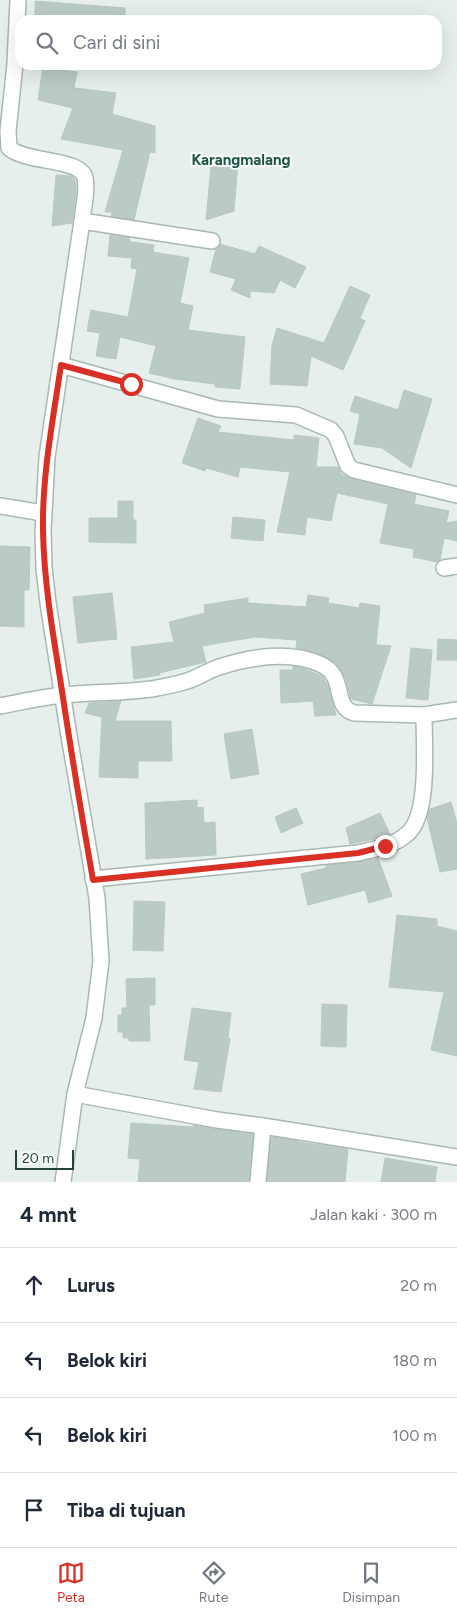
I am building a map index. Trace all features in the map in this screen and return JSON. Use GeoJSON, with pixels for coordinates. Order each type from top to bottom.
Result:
{"type":"FeatureCollection","features":[{"type":"Feature","properties":{"kind":"street"},"geometry":{"type":"LineString","coordinates":[[17,15],[18,0]]}},
{"type":"Feature","properties":{"kind":"street"},"geometry":{"type":"LineString","coordinates":[[15,55],[8,136],[4,150],[25,157],[73,165],[85,176],[86,183],[47,457],[43,513],[46,586],[62,695],[97,898],[101,962],[94,1018],[75,1094],[63,1182]]}},
{"type":"Feature","properties":{"kind":"street"},"geometry":{"type":"LineString","coordinates":[[82,221],[212,242]]}},
{"type":"Feature","properties":{"kind":"street"},"geometry":{"type":"LineString","coordinates":[[61,365],[218,409],[296,415],[331,430],[336,436],[348,466],[354,470],[457,495]]}},
{"type":"Feature","properties":{"kind":"street"},"geometry":{"type":"LineString","coordinates":[[0,506],[43,513]]}},
{"type":"Feature","properties":{"kind":"street"},"geometry":{"type":"LineString","coordinates":[[0,706],[62,695],[148,689],[185,682],[218,667],[267,655],[296,657],[320,664],[330,671],[337,681],[342,705],[347,711],[384,715],[424,716],[457,710]]}},
{"type":"Feature","properties":{"kind":"street"},"geometry":{"type":"LineString","coordinates":[[93,880],[358,853],[385,846],[407,835],[414,828],[420,816],[424,783],[424,716]]}},
{"type":"Feature","properties":{"kind":"street"},"geometry":{"type":"LineString","coordinates":[[75,1094],[217,1120],[457,1157]]}},
{"type":"Feature","properties":{"kind":"street"},"geometry":{"type":"LineString","coordinates":[[258,1182],[263,1126]]}},
{"type":"Feature","properties":{"kind":"building"},"geometry":{"type":"Polygon","coordinates":[[[35,1],[125,8],[125,15],[35,15],[35,1]]]}},
{"type":"Feature","properties":{"kind":"building"},"geometry":{"type":"Polygon","coordinates":[[[43,70],[77,72],[74,88],[116,93],[112,114],[155,126],[155,153],[150,152],[134,220],[111,216],[112,212],[105,212],[123,150],[61,139],[73,108],[38,100],[43,70]]]}},
{"type":"Feature","properties":{"kind":"building"},"geometry":{"type":"Polygon","coordinates":[[[238,162],[234,211],[206,220],[211,167],[238,162]]]}},
{"type":"Feature","properties":{"kind":"building"},"geometry":{"type":"Polygon","coordinates":[[[56,175],[74,178],[76,193],[72,223],[52,226],[56,175]]]}},
{"type":"Feature","properties":{"kind":"building"},"geometry":{"type":"Polygon","coordinates":[[[110,235],[130,238],[131,242],[154,245],[153,252],[189,258],[180,303],[193,306],[188,330],[245,337],[240,389],[215,387],[215,384],[175,379],[149,373],[156,346],[120,337],[116,359],[96,356],[100,333],[87,331],[91,310],[128,317],[137,269],[131,268],[132,258],[108,256],[110,235]]]}},
{"type":"Feature","properties":{"kind":"building"},"geometry":{"type":"Polygon","coordinates":[[[220,244],[255,254],[259,246],[306,267],[295,288],[280,280],[274,293],[250,291],[250,298],[231,290],[236,279],[210,272],[216,249],[220,244]]]}},
{"type":"Feature","properties":{"kind":"building"},"geometry":{"type":"Polygon","coordinates":[[[350,286],[370,295],[360,318],[365,321],[343,370],[311,356],[307,386],[270,384],[272,345],[277,328],[324,343],[350,286]]]}},
{"type":"Feature","properties":{"kind":"building"},"geometry":{"type":"Polygon","coordinates":[[[404,390],[432,399],[411,468],[382,448],[354,444],[360,414],[350,411],[355,396],[398,410],[404,390]]]}},
{"type":"Feature","properties":{"kind":"building"},"geometry":{"type":"Polygon","coordinates":[[[198,418],[221,426],[218,432],[294,440],[294,435],[319,438],[316,467],[338,467],[341,474],[352,479],[416,495],[414,504],[449,511],[446,523],[457,521],[457,541],[444,538],[440,560],[437,562],[413,557],[414,549],[380,543],[388,504],[337,493],[331,521],[307,517],[305,535],[277,532],[290,472],[240,467],[238,477],[206,468],[205,471],[182,463],[198,418]]]}},
{"type":"Feature","properties":{"kind":"building"},"geometry":{"type":"Polygon","coordinates":[[[118,501],[133,501],[133,520],[136,520],[136,543],[89,542],[89,518],[118,518],[118,501]]]}},
{"type":"Feature","properties":{"kind":"building"},"geometry":{"type":"Polygon","coordinates":[[[233,517],[265,520],[263,541],[231,538],[233,517]]]}},
{"type":"Feature","properties":{"kind":"building"},"geometry":{"type":"Polygon","coordinates":[[[0,546],[30,547],[29,590],[24,590],[24,627],[0,626],[0,546]]]}},
{"type":"Feature","properties":{"kind":"building"},"geometry":{"type":"Polygon","coordinates":[[[112,593],[117,639],[78,643],[73,597],[112,593]]]}},
{"type":"Feature","properties":{"kind":"building"},"geometry":{"type":"Polygon","coordinates":[[[308,595],[329,598],[328,603],[359,608],[360,603],[380,606],[376,645],[391,646],[372,704],[351,699],[346,679],[336,663],[323,655],[296,648],[297,640],[255,637],[202,646],[206,662],[159,673],[160,675],[134,679],[131,647],[174,642],[169,622],[205,613],[204,605],[248,598],[248,603],[306,607],[308,595]]]}},
{"type":"Feature","properties":{"kind":"building"},"geometry":{"type":"Polygon","coordinates":[[[438,639],[457,640],[457,660],[437,660],[438,639]]]}},
{"type":"Feature","properties":{"kind":"building"},"geometry":{"type":"Polygon","coordinates":[[[411,648],[432,650],[428,700],[406,698],[411,648]]]}},
{"type":"Feature","properties":{"kind":"building"},"geometry":{"type":"Polygon","coordinates":[[[293,666],[322,676],[328,686],[336,715],[315,716],[313,701],[281,703],[280,670],[293,670],[293,666]]]}},
{"type":"Feature","properties":{"kind":"building"},"geometry":{"type":"Polygon","coordinates":[[[121,701],[115,721],[171,721],[172,761],[138,761],[138,778],[99,777],[102,717],[85,713],[89,703],[121,701]]]}},
{"type":"Feature","properties":{"kind":"building"},"geometry":{"type":"Polygon","coordinates":[[[252,729],[259,774],[231,779],[224,734],[252,729]]]}},
{"type":"Feature","properties":{"kind":"building"},"geometry":{"type":"Polygon","coordinates":[[[197,800],[197,808],[203,807],[204,823],[215,822],[216,855],[146,859],[145,803],[197,800]]]}},
{"type":"Feature","properties":{"kind":"building"},"geometry":{"type":"Polygon","coordinates":[[[451,802],[457,823],[457,869],[440,872],[427,818],[430,809],[451,802]]]}},
{"type":"Feature","properties":{"kind":"building"},"geometry":{"type":"Polygon","coordinates":[[[296,808],[303,823],[281,833],[275,817],[296,808]]]}},
{"type":"Feature","properties":{"kind":"building"},"geometry":{"type":"Polygon","coordinates":[[[380,813],[390,834],[350,844],[346,828],[380,813]]]}},
{"type":"Feature","properties":{"kind":"building"},"geometry":{"type":"Polygon","coordinates":[[[378,858],[392,896],[369,903],[365,890],[308,905],[301,874],[326,868],[328,865],[378,858]]]}},
{"type":"Feature","properties":{"kind":"building"},"geometry":{"type":"Polygon","coordinates":[[[134,901],[165,902],[163,951],[133,950],[134,901]]]}},
{"type":"Feature","properties":{"kind":"building"},"geometry":{"type":"Polygon","coordinates":[[[397,915],[437,919],[437,926],[457,931],[457,1056],[431,1050],[444,992],[389,987],[397,915]]]}},
{"type":"Feature","properties":{"kind":"building"},"geometry":{"type":"Polygon","coordinates":[[[155,978],[155,1005],[149,1005],[150,1041],[129,1041],[129,1038],[123,1038],[123,1032],[118,1032],[118,1015],[122,1015],[122,1008],[127,1008],[126,979],[155,978]]]}},
{"type":"Feature","properties":{"kind":"building"},"geometry":{"type":"Polygon","coordinates":[[[322,1004],[347,1005],[346,1047],[321,1046],[322,1004]]]}},
{"type":"Feature","properties":{"kind":"building"},"geometry":{"type":"Polygon","coordinates":[[[192,1008],[231,1013],[228,1038],[230,1039],[221,1092],[194,1089],[199,1062],[184,1060],[192,1008]]]}},
{"type":"Feature","properties":{"kind":"building"},"geometry":{"type":"Polygon","coordinates":[[[131,1123],[193,1127],[193,1125],[253,1134],[249,1182],[138,1182],[140,1159],[128,1158],[131,1123]]]}},
{"type":"Feature","properties":{"kind":"building"},"geometry":{"type":"Polygon","coordinates":[[[271,1137],[348,1149],[345,1182],[267,1182],[271,1137]]]}},
{"type":"Feature","properties":{"kind":"building"},"geometry":{"type":"Polygon","coordinates":[[[385,1158],[437,1167],[435,1182],[381,1182],[385,1158]]]}},
{"type":"Feature","properties":{"kind":"district","name":"Karangmalang"},"geometry":{"type":"Point","coordinates":[241,160]}},
{"type":"Feature","properties":{"kind":"route"},"geometry":{"type":"LineString","coordinates":[[131,384],[61,365],[47,457],[43,513],[44,568],[48,604],[93,880],[358,853],[385,846]]}}]}
